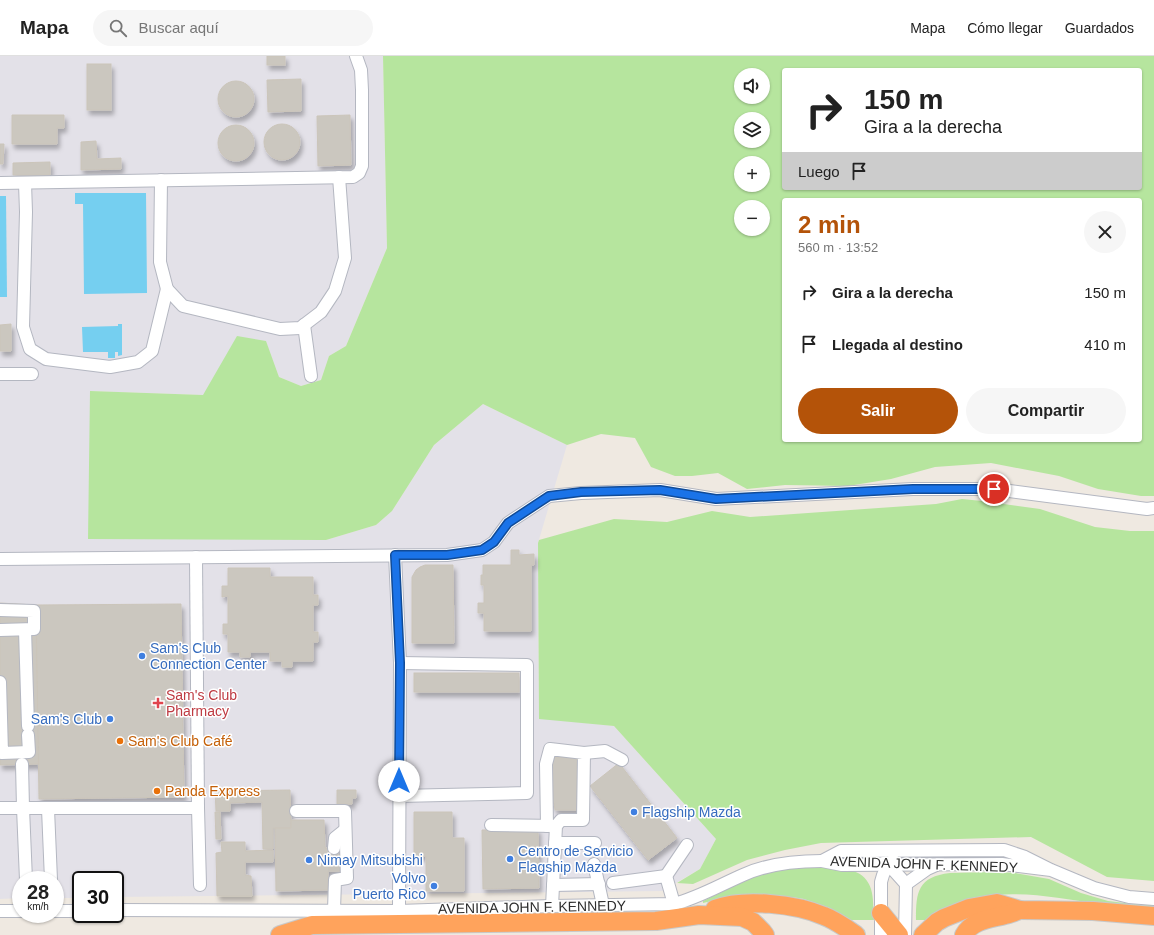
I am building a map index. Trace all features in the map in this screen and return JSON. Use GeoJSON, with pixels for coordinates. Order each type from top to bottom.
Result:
{"type":"FeatureCollection","features":[{"type":"Feature","properties":{"kind":"highway"},"geometry":{"type":"LineString","coordinates":[[699,915],[722,906],[742,903],[778,904],[795,907],[824,916],[856,935]]}},
{"type":"Feature","properties":{"kind":"highway"},"geometry":{"type":"LineString","coordinates":[[923,935],[937,922],[944,918],[969,908],[997,903],[1020,910],[1093,911],[1154,916]]}},
{"type":"Feature","properties":{"kind":"highway"},"geometry":{"type":"LineString","coordinates":[[964,935],[972,926],[980,921],[1020,910]]}},
{"type":"Feature","properties":{"kind":"highway"},"geometry":{"type":"LineString","coordinates":[[881,913],[895,932]]}},
{"type":"Feature","properties":{"kind":"highway"},"geometry":{"type":"LineString","coordinates":[[280,935],[312,925],[656,921],[699,915],[742,917],[753,922],[765,935]]}},
{"type":"Feature","properties":{"kind":"street"},"geometry":{"type":"LineString","coordinates":[[0,183],[353,177],[359,173],[362,166],[361,70],[356,56]]}},
{"type":"Feature","properties":{"kind":"street"},"geometry":{"type":"LineString","coordinates":[[167,289],[183,306],[280,329],[300,328],[321,312],[335,291],[345,258],[339,177]]}},
{"type":"Feature","properties":{"kind":"street"},"geometry":{"type":"LineString","coordinates":[[25,183],[26,212],[23,327],[30,349],[46,359],[110,367],[138,362],[152,351],[167,289],[160,262],[161,180]]}},
{"type":"Feature","properties":{"kind":"street"},"geometry":{"type":"LineString","coordinates":[[304,325],[311,376]]}},
{"type":"Feature","properties":{"kind":"street"},"geometry":{"type":"LineString","coordinates":[[0,374],[32,374]]}},
{"type":"Feature","properties":{"kind":"street"},"geometry":{"type":"LineString","coordinates":[[0,559],[447,555],[482,550],[494,542],[508,523],[549,496],[581,492],[660,490],[716,499],[913,489],[994,489],[1147,509],[1154,508]]}},
{"type":"Feature","properties":{"kind":"street"},"geometry":{"type":"LineString","coordinates":[[395,555],[400,663],[399,911]]}},
{"type":"Feature","properties":{"kind":"street"},"geometry":{"type":"LineString","coordinates":[[196,557],[200,885]]}},
{"type":"Feature","properties":{"kind":"street"},"geometry":{"type":"LineString","coordinates":[[0,610],[34,611],[34,629],[0,630]]}},
{"type":"Feature","properties":{"kind":"street"},"geometry":{"type":"LineString","coordinates":[[0,682],[2,753],[28,752],[25,630]]}},
{"type":"Feature","properties":{"kind":"street"},"geometry":{"type":"LineString","coordinates":[[399,796],[527,793],[527,665],[400,663]]}},
{"type":"Feature","properties":{"kind":"street"},"geometry":{"type":"LineString","coordinates":[[552,906],[555,843],[546,764],[550,749],[584,753],[606,751],[622,760]]}},
{"type":"Feature","properties":{"kind":"street"},"geometry":{"type":"LineString","coordinates":[[491,825],[552,826],[561,820],[582,820],[584,753]]}},
{"type":"Feature","properties":{"kind":"street"},"geometry":{"type":"LineString","coordinates":[[22,764],[26,871]]}},
{"type":"Feature","properties":{"kind":"street"},"geometry":{"type":"LineString","coordinates":[[0,804],[0,820]]}},
{"type":"Feature","properties":{"kind":"street"},"geometry":{"type":"LineString","coordinates":[[0,808],[198,808]]}},
{"type":"Feature","properties":{"kind":"street"},"geometry":{"type":"LineString","coordinates":[[48,808],[50,871]]}},
{"type":"Feature","properties":{"kind":"street"},"geometry":{"type":"LineString","coordinates":[[296,811],[344,811],[347,878],[335,876],[334,910]]}},
{"type":"Feature","properties":{"kind":"street"},"geometry":{"type":"LineString","coordinates":[[334,848],[335,838],[345,830]]}},
{"type":"Feature","properties":{"kind":"street"},"geometry":{"type":"LineString","coordinates":[[555,843],[595,843]]}},
{"type":"Feature","properties":{"kind":"street"},"geometry":{"type":"LineString","coordinates":[[613,882],[666,876],[687,845]]}},
{"type":"Feature","properties":{"kind":"street"},"geometry":{"type":"LineString","coordinates":[[881,913],[880,882],[882,875],[888,864],[896,858],[914,850]]}},
{"type":"Feature","properties":{"kind":"street","name":"AVENIDA JOHN F. KENNEDY"},"geometry":{"type":"LineString","coordinates":[[822,861],[841,851],[1004,850],[1025,857],[1051,870],[1094,888],[1129,897],[1154,899]]}},
{"type":"Feature","properties":{"kind":"street"},"geometry":{"type":"LineString","coordinates":[[850,851],[888,864],[906,884]]}},
{"type":"Feature","properties":{"kind":"street","name":"AVENIDA JOHN F. KENNEDY"},"geometry":{"type":"LineString","coordinates":[[124,910],[399,911],[674,904],[685,902],[766,866],[812,861],[822,861],[842,865],[1002,864],[1051,870]]}},
{"type":"Feature","properties":{"kind":"street"},"geometry":{"type":"LineString","coordinates":[[594,864],[603,905]]}},
{"type":"Feature","properties":{"kind":"street"},"geometry":{"type":"LineString","coordinates":[[895,932],[906,884],[927,869],[939,864]]}},
{"type":"Feature","properties":{"kind":"street"},"geometry":{"type":"LineString","coordinates":[[842,865],[864,869],[873,873],[880,882]]}},
{"type":"Feature","properties":{"kind":"street"},"geometry":{"type":"LineString","coordinates":[[666,876],[674,904]]}},
{"type":"Feature","properties":{"kind":"street"},"geometry":{"type":"LineString","coordinates":[[553,885],[599,884]]}},
{"type":"Feature","properties":{"kind":"street"},"geometry":{"type":"LineString","coordinates":[[0,911],[12,911]]}},
{"type":"Feature","properties":{"kind":"shaded area"},"geometry":{"type":"Polygon","coordinates":[[[0,56],[383,56],[387,248],[346,346],[329,356],[321,380],[301,386],[279,377],[266,342],[203,395],[90,391],[326,540],[376,525],[392,511],[434,445],[483,404],[567,445],[538,543],[539,718],[614,726],[716,839],[700,869],[662,891],[124,897],[124,871],[72,871],[72,898],[64,898],[64,871],[12,871],[12,898],[0,899],[0,56]]]}},
{"type":"Feature","properties":{"kind":"green space"},"geometry":{"type":"Polygon","coordinates":[[[383,56],[1154,56],[1154,496],[1141,496],[1098,489],[1059,476],[991,463],[935,467],[891,479],[848,486],[785,485],[747,489],[718,473],[675,476],[651,467],[635,438],[601,434],[567,445],[483,404],[434,445],[392,511],[376,525],[326,540],[88,539],[90,391],[203,395],[237,336],[266,341],[279,377],[301,386],[321,380],[329,356],[346,346],[387,248],[383,56]]]}},
{"type":"Feature","properties":{"kind":"green space"},"geometry":{"type":"Polygon","coordinates":[[[962,499],[1040,509],[1095,527],[1130,531],[1154,531],[1154,881],[1107,877],[1031,837],[821,843],[785,850],[747,860],[693,884],[677,883],[700,869],[716,839],[614,726],[539,719],[539,540],[614,519],[667,522],[712,511],[750,517],[936,504],[962,499]]]}},
{"type":"Feature","properties":{"kind":"green space"},"geometry":{"type":"Polygon","coordinates":[[[793,868],[835,868],[852,870],[860,874],[868,882],[871,889],[874,920],[850,920],[824,906],[804,899],[792,897],[720,899],[703,903],[703,901],[757,875],[774,870],[793,868]]]}},
{"type":"Feature","properties":{"kind":"green space"},"geometry":{"type":"Polygon","coordinates":[[[950,873],[1015,873],[1049,879],[1081,893],[1108,901],[1154,905],[1154,909],[1113,906],[1047,896],[1008,894],[995,895],[929,920],[916,920],[918,893],[925,882],[931,878],[950,873]]]}},
{"type":"Feature","properties":{"kind":"water"},"geometry":{"type":"Polygon","coordinates":[[[75,193],[146,193],[147,293],[84,294],[83,204],[75,204],[75,193]]]}},
{"type":"Feature","properties":{"kind":"water"},"geometry":{"type":"Polygon","coordinates":[[[0,196],[6,196],[7,297],[0,297],[0,196]]]}},
{"type":"Feature","properties":{"kind":"water"},"geometry":{"type":"Polygon","coordinates":[[[118,324],[122,324],[122,355],[118,356],[118,352],[115,352],[115,358],[108,358],[108,352],[83,352],[82,327],[118,326],[118,324]]]}},
{"type":"Feature","properties":{"kind":"building"},"geometry":{"type":"Polygon","coordinates":[[[267,56],[285,56],[285,65],[267,65],[267,56]]]}},
{"type":"Feature","properties":{"kind":"building"},"geometry":{"type":"Polygon","coordinates":[[[87,64],[111,64],[111,110],[87,110],[87,64]]]}},
{"type":"Feature","properties":{"kind":"building"},"geometry":{"type":"Polygon","coordinates":[[[301,79],[301,111],[268,112],[267,80],[301,79]]]}},
{"type":"Feature","properties":{"kind":"building"},"geometry":{"type":"Polygon","coordinates":[[[236,81],[246,84],[251,89],[254,99],[251,109],[246,114],[236,117],[226,114],[221,109],[218,99],[221,89],[226,84],[236,81]]]}},
{"type":"Feature","properties":{"kind":"building"},"geometry":{"type":"Polygon","coordinates":[[[12,115],[64,115],[64,128],[57,128],[57,144],[12,144],[12,115]]]}},
{"type":"Feature","properties":{"kind":"building"},"geometry":{"type":"Polygon","coordinates":[[[350,115],[351,165],[318,166],[317,116],[350,115]]]}},
{"type":"Feature","properties":{"kind":"building"},"geometry":{"type":"Polygon","coordinates":[[[282,124],[292,127],[297,132],[300,142],[297,152],[292,157],[282,160],[272,157],[267,152],[264,142],[267,132],[272,127],[282,124]]]}},
{"type":"Feature","properties":{"kind":"building"},"geometry":{"type":"Polygon","coordinates":[[[236,125],[246,128],[251,133],[254,143],[251,153],[246,158],[236,161],[226,158],[221,153],[218,143],[221,133],[226,128],[236,125]]]}},
{"type":"Feature","properties":{"kind":"building"},"geometry":{"type":"Polygon","coordinates":[[[96,141],[97,159],[121,158],[121,169],[81,170],[81,142],[96,141]]]}},
{"type":"Feature","properties":{"kind":"building"},"geometry":{"type":"Polygon","coordinates":[[[0,144],[4,144],[3,164],[0,164],[0,144]]]}},
{"type":"Feature","properties":{"kind":"building"},"geometry":{"type":"Polygon","coordinates":[[[50,162],[50,175],[13,175],[13,163],[50,162]]]}},
{"type":"Feature","properties":{"kind":"building"},"geometry":{"type":"Polygon","coordinates":[[[11,324],[11,351],[0,351],[0,325],[11,324]]]}},
{"type":"Feature","properties":{"kind":"building"},"geometry":{"type":"Polygon","coordinates":[[[511,550],[519,550],[519,555],[534,554],[534,565],[531,565],[531,631],[484,631],[484,613],[478,613],[478,603],[484,603],[484,585],[481,585],[483,565],[511,565],[511,550]]]}},
{"type":"Feature","properties":{"kind":"building"},"geometry":{"type":"Polygon","coordinates":[[[425,565],[453,565],[454,643],[412,643],[412,577],[416,570],[425,565]]]}},
{"type":"Feature","properties":{"kind":"building"},"geometry":{"type":"Polygon","coordinates":[[[228,568],[270,568],[270,577],[313,577],[313,595],[318,595],[318,605],[313,605],[313,632],[318,632],[318,642],[313,642],[313,661],[292,661],[292,667],[282,667],[282,661],[270,661],[270,652],[250,652],[250,657],[240,657],[240,652],[228,652],[228,634],[223,634],[223,624],[228,624],[228,596],[222,597],[222,586],[228,586],[228,568]]]}},
{"type":"Feature","properties":{"kind":"building"},"geometry":{"type":"Polygon","coordinates":[[[0,603],[36,605],[39,764],[0,765],[0,603]]]}},
{"type":"Feature","properties":{"kind":"building","name":"Sam's Club"},"geometry":{"type":"Polygon","coordinates":[[[181,604],[184,797],[39,799],[36,605],[181,604]]]}},
{"type":"Feature","properties":{"kind":"building"},"geometry":{"type":"Polygon","coordinates":[[[414,673],[519,673],[519,692],[414,692],[414,673]]]}},
{"type":"Feature","properties":{"kind":"building"},"geometry":{"type":"Polygon","coordinates":[[[550,757],[578,757],[579,810],[555,810],[554,803],[550,804],[550,757]]]}},
{"type":"Feature","properties":{"kind":"building","name":"Flagship Mazda"},"geometry":{"type":"Polygon","coordinates":[[[619,763],[677,838],[648,860],[590,786],[619,763]]]}},
{"type":"Feature","properties":{"kind":"building"},"geometry":{"type":"Polygon","coordinates":[[[290,790],[291,828],[273,828],[273,849],[263,849],[262,802],[230,803],[230,811],[216,811],[215,791],[290,790]]]}},
{"type":"Feature","properties":{"kind":"building"},"geometry":{"type":"Polygon","coordinates":[[[337,790],[356,790],[356,798],[352,798],[352,804],[337,804],[337,790]]]}},
{"type":"Feature","properties":{"kind":"building"},"geometry":{"type":"Polygon","coordinates":[[[215,812],[220,812],[221,839],[216,839],[215,812]]]}},
{"type":"Feature","properties":{"kind":"building"},"geometry":{"type":"Polygon","coordinates":[[[414,812],[452,812],[452,838],[464,838],[464,891],[426,891],[426,856],[414,856],[414,812]]]}},
{"type":"Feature","properties":{"kind":"building","name":"Nimay Mitsubishi"},"geometry":{"type":"Polygon","coordinates":[[[291,820],[324,820],[325,848],[342,848],[342,871],[328,871],[328,890],[276,891],[275,828],[291,828],[291,820]]]}},
{"type":"Feature","properties":{"kind":"building","name":"Centro de Servicio Flagship Mazda"},"geometry":{"type":"Polygon","coordinates":[[[538,829],[539,888],[483,889],[482,830],[538,829]]]}},
{"type":"Feature","properties":{"kind":"building"},"geometry":{"type":"Polygon","coordinates":[[[221,842],[245,842],[245,851],[273,850],[273,862],[245,862],[245,875],[251,876],[252,896],[217,896],[216,853],[222,852],[221,842]]]}},
{"type":"Feature","properties":{"kind":"tunnel"},"geometry":{"type":"LineString","coordinates":[[334,848],[334,871]]}},
{"type":"Feature","properties":{"kind":"place","name":"Sam's Club Connection Center"},"geometry":{"type":"Point","coordinates":[142,656]}},
{"type":"Feature","properties":{"kind":"place","name":"Sam's Club Pharmacy"},"geometry":{"type":"Point","coordinates":[158,703]}},
{"type":"Feature","properties":{"kind":"place","name":"Sam's Club"},"geometry":{"type":"Point","coordinates":[110,719]}},
{"type":"Feature","properties":{"kind":"place","name":"Sam's Club Café"},"geometry":{"type":"Point","coordinates":[120,741]}},
{"type":"Feature","properties":{"kind":"place","name":"Panda Express"},"geometry":{"type":"Point","coordinates":[157,791]}},
{"type":"Feature","properties":{"kind":"place","name":"Flagship Mazda"},"geometry":{"type":"Point","coordinates":[634,812]}},
{"type":"Feature","properties":{"kind":"place","name":"Centro de Servicio Flagship Mazda"},"geometry":{"type":"Point","coordinates":[510,859]}},
{"type":"Feature","properties":{"kind":"place","name":"Nimay Mitsubishi"},"geometry":{"type":"Point","coordinates":[309,860]}},
{"type":"Feature","properties":{"kind":"place","name":"Volvo Puerto Rico"},"geometry":{"type":"Point","coordinates":[434,886]}},
{"type":"Feature","properties":{"kind":"route"},"geometry":{"type":"LineString","coordinates":[[399,781],[400,663],[395,555],[447,555],[482,550],[494,542],[508,523],[549,496],[581,492],[660,490],[716,499],[913,489],[994,489]]}}]}
